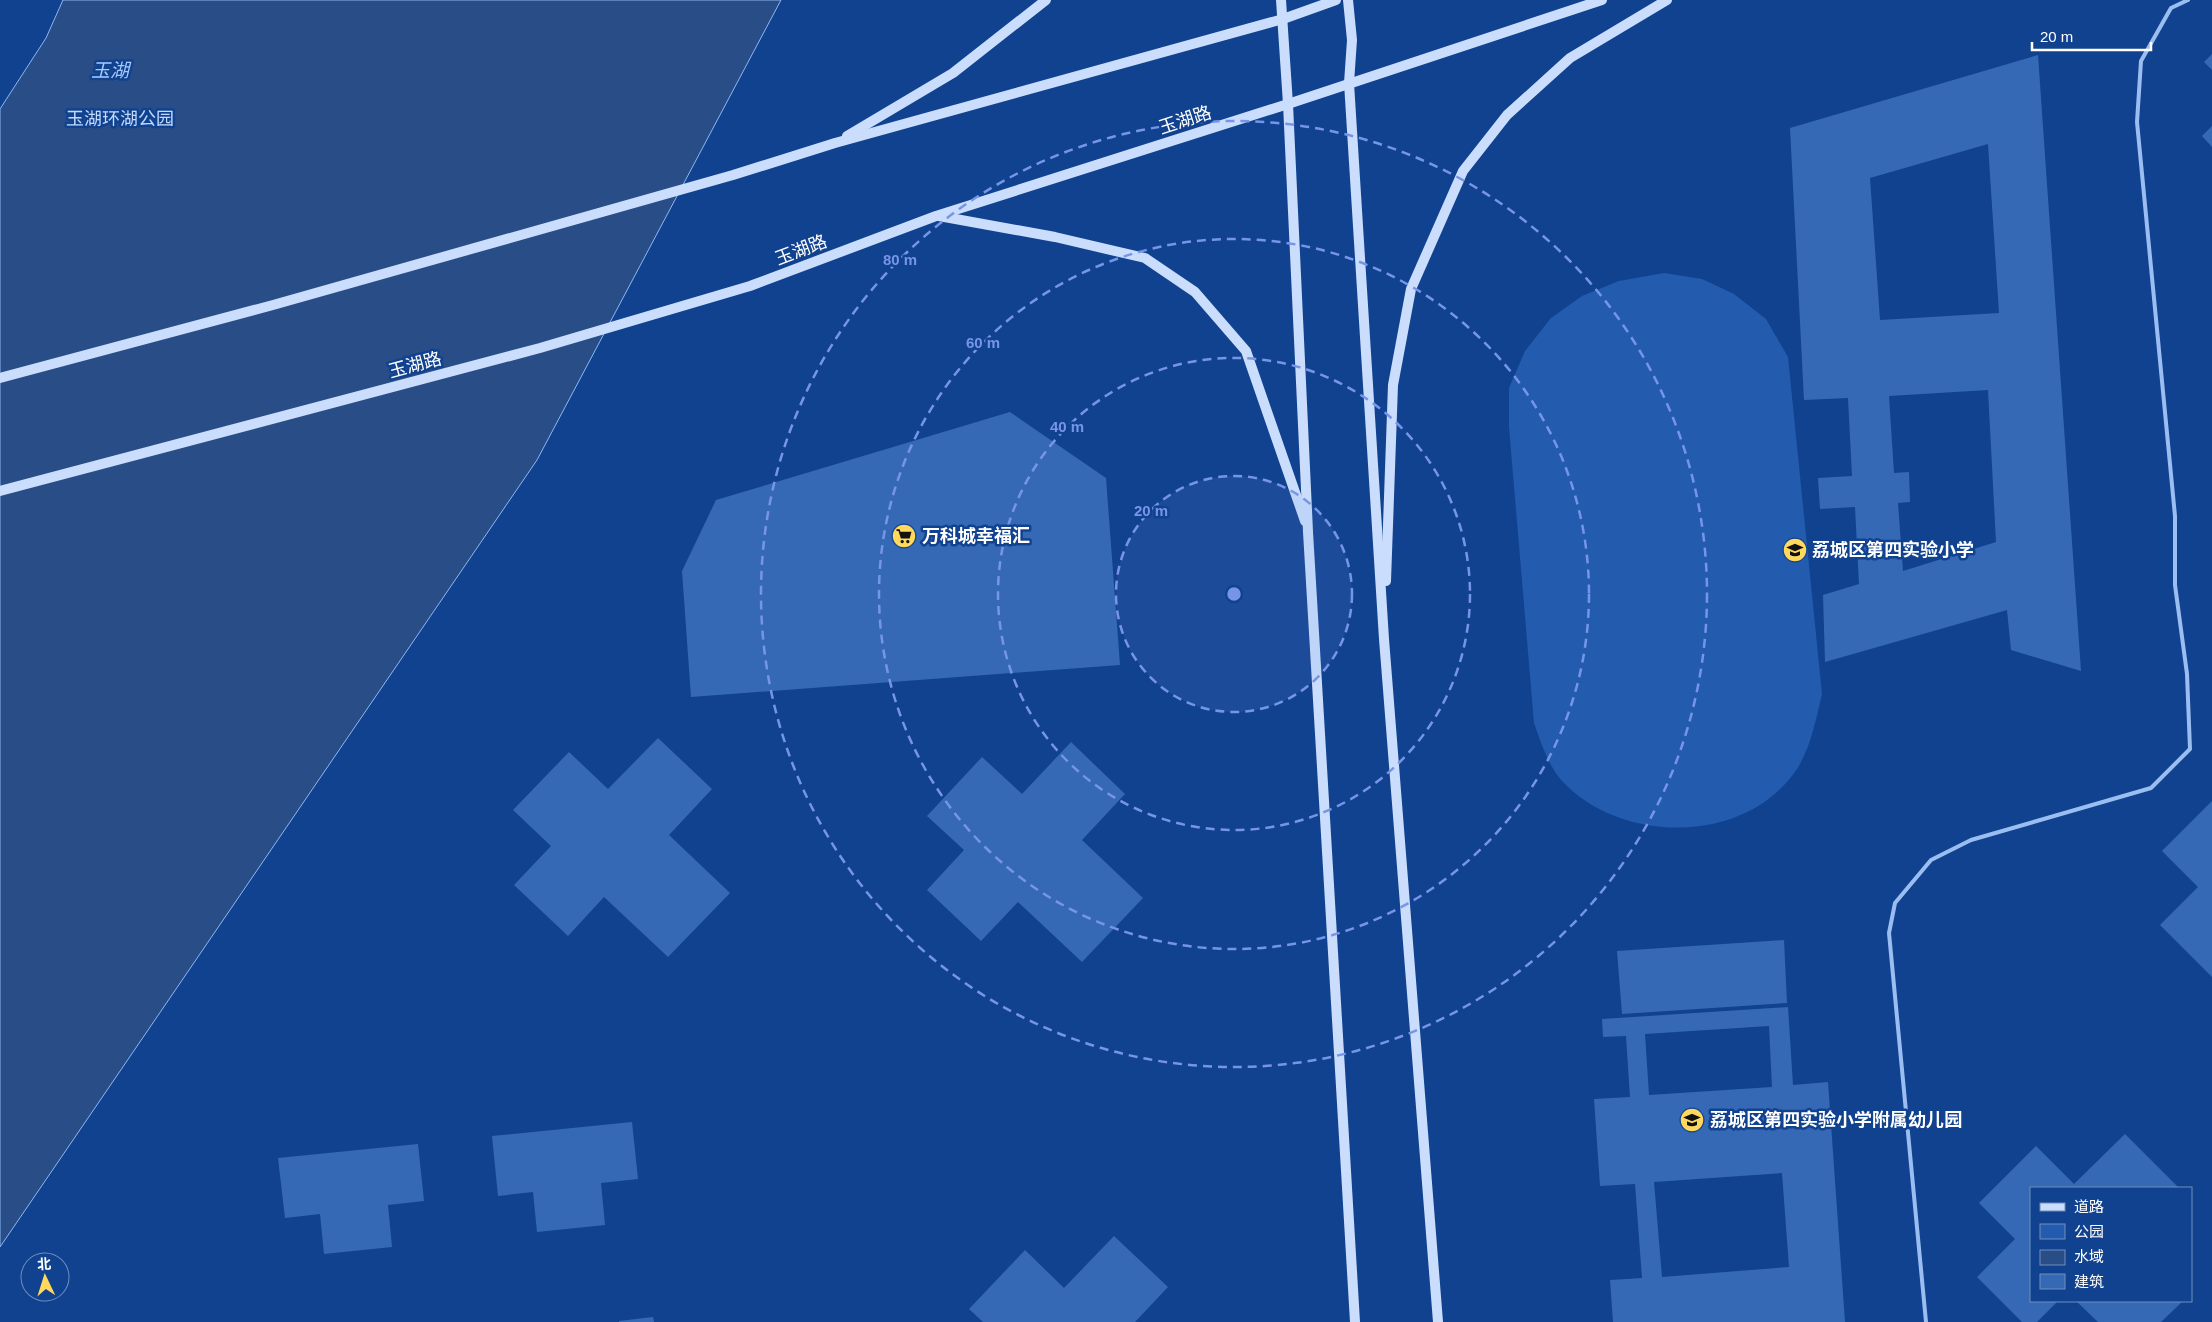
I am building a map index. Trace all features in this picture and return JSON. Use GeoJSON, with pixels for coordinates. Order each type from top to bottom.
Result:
{"type":"FeatureCollection","features":[{"type":"Feature","properties":{"kind":"main road"},"geometry":{"type":"LineString","coordinates":[[835,143],[953,73],[1046,0]]}},
{"type":"Feature","properties":{"kind":"main road"},"geometry":{"type":"LineString","coordinates":[[1281,0],[1288,104],[1308,532],[1355,1322]]}},
{"type":"Feature","properties":{"kind":"main road"},"geometry":{"type":"LineString","coordinates":[[0,378],[273,305],[733,175],[835,143],[1283,19],[1336,0]]}},
{"type":"Feature","properties":{"kind":"main road"},"geometry":{"type":"LineString","coordinates":[[1348,0],[1352,40],[1349,83],[1384,639],[1438,1322]]}},
{"type":"Feature","properties":{"kind":"main road","name":"玉湖路"},"geometry":{"type":"LineString","coordinates":[[0,491],[540,348],[750,286],[936,216],[1288,104],[1602,0]]}},
{"type":"Feature","properties":{"kind":"main road"},"geometry":{"type":"LineString","coordinates":[[1384,639],[1393,385],[1411,290],[1463,171],[1507,115],[1570,58],[1667,0]]}},
{"type":"Feature","properties":{"kind":"main road"},"geometry":{"type":"LineString","coordinates":[[936,216],[1055,237],[1145,258],[1195,292],[1246,351],[1308,532]]}},
{"type":"Feature","properties":{"kind":"lane"},"geometry":{"type":"LineString","coordinates":[[1926,1322],[1889,933],[1895,904],[1931,860],[1971,840],[2151,788],[2190,749],[2187,674],[2175,585],[2175,516],[2137,122],[2141,61],[2171,8],[2188,0]]}},
{"type":"Feature","properties":{"kind":"green space"},"geometry":{"type":"Polygon","coordinates":[[[1664,273],[1702,279],[1734,294],[1766,319],[1788,357],[1822,694],[1806,752],[1797,769],[1775,794],[1747,812],[1716,823],[1683,828],[1649,825],[1617,817],[1587,802],[1562,781],[1545,754],[1534,723],[1509,427],[1509,388],[1525,351],[1551,318],[1582,296],[1619,281],[1664,273]]]}},
{"type":"Feature","properties":{"kind":"water","name":"玉湖"},"geometry":{"type":"Polygon","coordinates":[[[63,0],[781,0],[537,460],[0,1247],[0,109],[46,38],[63,0]]]}},
{"type":"Feature","properties":{"kind":"building"},"geometry":{"type":"Polygon","coordinates":[[[2212,54],[2212,70],[2204,62],[2212,54]]]}},
{"type":"Feature","properties":{"kind":"building"},"geometry":{"type":"Polygon","coordinates":[[[2038,55],[2081,671],[2011,650],[2007,610],[1825,662],[1823,595],[1859,584],[1855,507],[1820,509],[1818,478],[1852,476],[1848,398],[1804,400],[1790,128],[2038,55]],[[1988,144],[1870,178],[1880,320],[1999,313],[1988,144]],[[1988,390],[1889,396],[1894,473],[1909,472],[1910,502],[1898,503],[1903,571],[1996,542],[1988,390]]]}},
{"type":"Feature","properties":{"kind":"building"},"geometry":{"type":"Polygon","coordinates":[[[2212,126],[2212,147],[2202,136],[2212,126]]]}},
{"type":"Feature","properties":{"kind":"building","name":"万科城幸福汇"},"geometry":{"type":"Polygon","coordinates":[[[1010,412],[1106,478],[1120,665],[691,697],[682,571],[716,500],[1010,412]]]}},
{"type":"Feature","properties":{"kind":"building"},"geometry":{"type":"Polygon","coordinates":[[[658,738],[712,789],[669,835],[730,893],[668,957],[604,897],[568,936],[514,885],[551,846],[513,810],[569,752],[608,789],[658,738]]]}},
{"type":"Feature","properties":{"kind":"building"},"geometry":{"type":"Polygon","coordinates":[[[1071,742],[1125,794],[1082,840],[1143,898],[1082,962],[1018,902],[981,941],[927,890],[964,850],[927,816],[982,757],[1022,794],[1071,742]]]}},
{"type":"Feature","properties":{"kind":"building"},"geometry":{"type":"Polygon","coordinates":[[[2212,801],[2212,977],[2160,925],[2198,887],[2162,851],[2212,801]]]}},
{"type":"Feature","properties":{"kind":"building"},"geometry":{"type":"Polygon","coordinates":[[[1784,940],[1787,1003],[1622,1014],[1617,951],[1784,940]]]}},
{"type":"Feature","properties":{"kind":"building"},"geometry":{"type":"Polygon","coordinates":[[[1788,1007],[1793,1085],[1828,1082],[1845,1322],[1613,1322],[1610,1280],[1642,1278],[1635,1184],[1600,1186],[1594,1099],[1630,1097],[1626,1036],[1603,1037],[1602,1019],[1788,1007]],[[1769,1026],[1645,1034],[1649,1095],[1772,1087],[1769,1026]],[[1782,1173],[1654,1182],[1662,1277],[1789,1267],[1782,1173]]]}},
{"type":"Feature","properties":{"kind":"building"},"geometry":{"type":"Polygon","coordinates":[[[632,1122],[638,1179],[601,1183],[605,1225],[537,1232],[533,1192],[498,1196],[492,1136],[632,1122]]]}},
{"type":"Feature","properties":{"kind":"building"},"geometry":{"type":"Polygon","coordinates":[[[2125,1134],[2178,1187],[2030,1187],[2030,1302],[2057,1302],[2037,1322],[2022,1322],[1977,1277],[2015,1239],[1979,1203],[2036,1146],[2074,1184],[2125,1134]]]}},
{"type":"Feature","properties":{"kind":"building"},"geometry":{"type":"Polygon","coordinates":[[[418,1144],[424,1201],[388,1205],[392,1247],[324,1254],[320,1214],[285,1218],[278,1158],[418,1144]]]}},
{"type":"Feature","properties":{"kind":"building"},"geometry":{"type":"Polygon","coordinates":[[[1114,1236],[1168,1287],[1135,1322],[983,1322],[969,1309],[1025,1250],[1064,1288],[1114,1236]]]}},
{"type":"Feature","properties":{"kind":"building"},"geometry":{"type":"Polygon","coordinates":[[[2077,1302],[2182,1302],[2161,1322],[2098,1322],[2077,1302]]]}},
{"type":"Feature","properties":{"kind":"building"},"geometry":{"type":"Polygon","coordinates":[[[653,1317],[654,1322],[619,1322],[619,1321],[653,1317]]]}},
{"type":"Feature","properties":{"kind":"place","name":"万科城幸福汇"},"geometry":{"type":"Point","coordinates":[904,536]}},
{"type":"Feature","properties":{"kind":"place","name":"荔城区第四实验小学"},"geometry":{"type":"Point","coordinates":[1795,550]}},
{"type":"Feature","properties":{"kind":"place","name":"荔城区第四实验小学附属幼儿园"},"geometry":{"type":"Point","coordinates":[1692,1120]}},
{"type":"Feature","properties":{"kind":"park label","name":"玉湖环湖公园"},"geometry":{"type":"Point","coordinates":[120,119]}}]}
